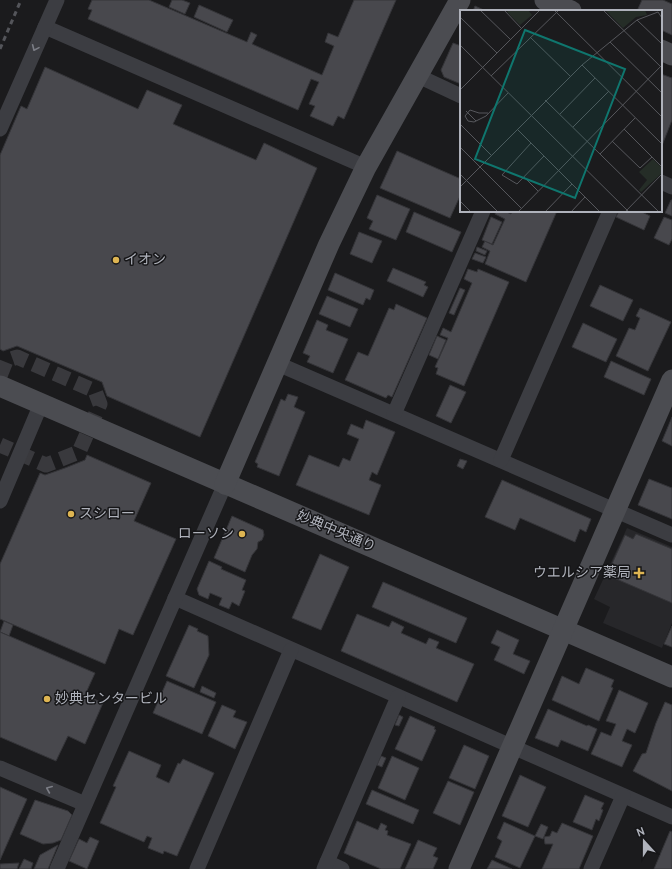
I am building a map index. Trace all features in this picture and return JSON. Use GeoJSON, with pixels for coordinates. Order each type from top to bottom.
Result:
{"type":"FeatureCollection","features":[{"type":"Feature","properties":{"kind":"street"},"geometry":{"type":"LineString","coordinates":[[0,129],[57,0]]}},
{"type":"Feature","properties":{"kind":"street"},"geometry":{"type":"LineString","coordinates":[[57,869],[329,244],[366,167],[416,75],[460,0]]}},
{"type":"Feature","properties":{"kind":"street"},"geometry":{"type":"LineString","coordinates":[[545,0],[569,10]]}},
{"type":"Feature","properties":{"kind":"street"},"geometry":{"type":"LineString","coordinates":[[45,27],[366,167]]}},
{"type":"Feature","properties":{"kind":"street"},"geometry":{"type":"LineString","coordinates":[[662,50],[672,55]]}},
{"type":"Feature","properties":{"kind":"street"},"geometry":{"type":"LineString","coordinates":[[416,75],[460,96]]}},
{"type":"Feature","properties":{"kind":"street"},"geometry":{"type":"LineString","coordinates":[[662,182],[672,187]]}},
{"type":"Feature","properties":{"kind":"street"},"geometry":{"type":"LineString","coordinates":[[394,414],[483,212]]}},
{"type":"Feature","properties":{"kind":"street"},"geometry":{"type":"LineString","coordinates":[[501,460],[610,212]]}},
{"type":"Feature","properties":{"kind":"street"},"geometry":{"type":"LineString","coordinates":[[278,364],[672,535]]}},
{"type":"Feature","properties":{"kind":"street"},"geometry":{"type":"LineString","coordinates":[[459,869],[672,380]]}},
{"type":"Feature","properties":{"kind":"street","name":"妙典中央通り"},"geometry":{"type":"LineString","coordinates":[[0,386],[672,677]]}},
{"type":"Feature","properties":{"kind":"street"},"geometry":{"type":"LineString","coordinates":[[0,501],[41,404]]}},
{"type":"Feature","properties":{"kind":"street"},"geometry":{"type":"LineString","coordinates":[[175,598],[672,817]]}},
{"type":"Feature","properties":{"kind":"street"},"geometry":{"type":"LineString","coordinates":[[197,869],[291,650]]}},
{"type":"Feature","properties":{"kind":"street"},"geometry":{"type":"LineString","coordinates":[[342,869],[326,866],[398,697]]}},
{"type":"Feature","properties":{"kind":"street"},"geometry":{"type":"LineString","coordinates":[[0,768],[84,804]]}},
{"type":"Feature","properties":{"kind":"street"},"geometry":{"type":"LineString","coordinates":[[591,869],[623,796]]}},
{"type":"Feature","properties":{"kind":"shaded area","name":"ウエルシア薬局"},"geometry":{"type":"Polygon","coordinates":[[[627,528],[672,547],[672,623],[662,648],[603,623],[610,607],[594,599],[627,528]]]}},
{"type":"Feature","properties":{"kind":"building"},"geometry":{"type":"Polygon","coordinates":[[[92,0],[149,0],[247,42],[251,32],[257,35],[252,44],[322,75],[334,46],[325,42],[328,33],[338,37],[354,0],[396,0],[344,119],[338,116],[333,126],[310,116],[315,106],[309,104],[319,82],[311,79],[298,110],[88,19],[92,10],[88,9],[92,0]]]}},
{"type":"Feature","properties":{"kind":"building"},"geometry":{"type":"Polygon","coordinates":[[[172,0],[182,0],[190,3],[185,14],[169,7],[172,0]]]}},
{"type":"Feature","properties":{"kind":"building"},"geometry":{"type":"Polygon","coordinates":[[[642,0],[663,0],[672,4],[672,35],[662,30],[662,10],[637,10],[642,0]]]}},
{"type":"Feature","properties":{"kind":"building"},"geometry":{"type":"Polygon","coordinates":[[[199,5],[233,20],[227,32],[194,17],[199,5]]]}},
{"type":"Feature","properties":{"kind":"building"},"geometry":{"type":"Polygon","coordinates":[[[475,6],[484,10],[473,10],[475,6]]]}},
{"type":"Feature","properties":{"kind":"building"},"geometry":{"type":"Polygon","coordinates":[[[453,43],[460,46],[460,84],[444,77],[441,70],[453,43]]]}},
{"type":"Feature","properties":{"kind":"building"},"geometry":{"type":"Polygon","coordinates":[[[45,67],[138,109],[147,90],[182,105],[173,124],[256,160],[264,143],[317,168],[200,437],[107,396],[102,382],[17,346],[3,351],[0,349],[0,155],[21,106],[27,109],[45,67]]]}},
{"type":"Feature","properties":{"kind":"building"},"geometry":{"type":"Polygon","coordinates":[[[662,74],[672,78],[672,120],[662,145],[662,74]]]}},
{"type":"Feature","properties":{"kind":"building"},"geometry":{"type":"Polygon","coordinates":[[[397,151],[460,179],[460,196],[450,218],[380,188],[397,151]]]}},
{"type":"Feature","properties":{"kind":"building"},"geometry":{"type":"Polygon","coordinates":[[[377,195],[410,209],[396,240],[369,229],[373,221],[367,218],[377,195]]]}},
{"type":"Feature","properties":{"kind":"building"},"geometry":{"type":"Polygon","coordinates":[[[672,200],[672,216],[665,213],[672,200]]]}},
{"type":"Feature","properties":{"kind":"building"},"geometry":{"type":"Polygon","coordinates":[[[414,212],[461,232],[452,252],[406,232],[414,212]]]}},
{"type":"Feature","properties":{"kind":"building"},"geometry":{"type":"Polygon","coordinates":[[[496,212],[506,212],[511,214],[512,212],[557,212],[526,282],[485,264],[490,251],[482,247],[485,241],[493,245],[505,219],[495,214],[496,212]]]}},
{"type":"Feature","properties":{"kind":"building"},"geometry":{"type":"Polygon","coordinates":[[[618,212],[642,212],[650,216],[644,230],[616,217],[618,212]]]}},
{"type":"Feature","properties":{"kind":"building"},"geometry":{"type":"Polygon","coordinates":[[[491,217],[502,222],[492,244],[482,240],[491,217]]]}},
{"type":"Feature","properties":{"kind":"building"},"geometry":{"type":"Polygon","coordinates":[[[664,217],[672,220],[672,239],[669,245],[654,238],[664,217]]]}},
{"type":"Feature","properties":{"kind":"building"},"geometry":{"type":"Polygon","coordinates":[[[359,232],[382,241],[372,263],[350,254],[359,232]]]}},
{"type":"Feature","properties":{"kind":"building"},"geometry":{"type":"Polygon","coordinates":[[[477,247],[487,251],[485,255],[476,251],[477,247]]]}},
{"type":"Feature","properties":{"kind":"building"},"geometry":{"type":"Polygon","coordinates":[[[475,253],[486,257],[483,263],[472,259],[475,253]]]}},
{"type":"Feature","properties":{"kind":"building"},"geometry":{"type":"Polygon","coordinates":[[[393,268],[426,282],[424,285],[428,287],[423,297],[387,281],[393,268]]]}},
{"type":"Feature","properties":{"kind":"building"},"geometry":{"type":"Polygon","coordinates":[[[468,269],[477,272],[478,269],[509,282],[464,386],[436,374],[438,368],[435,367],[448,338],[440,335],[443,328],[451,332],[472,283],[464,279],[468,269]]]}},
{"type":"Feature","properties":{"kind":"building"},"geometry":{"type":"Polygon","coordinates":[[[335,273],[374,290],[370,300],[366,298],[363,305],[328,290],[335,273]]]}},
{"type":"Feature","properties":{"kind":"building"},"geometry":{"type":"Polygon","coordinates":[[[600,285],[633,300],[623,321],[590,306],[600,285]]]}},
{"type":"Feature","properties":{"kind":"building"},"geometry":{"type":"Polygon","coordinates":[[[460,288],[465,290],[454,315],[449,313],[460,288]]]}},
{"type":"Feature","properties":{"kind":"building"},"geometry":{"type":"Polygon","coordinates":[[[327,296],[358,309],[350,327],[319,314],[327,296]]]}},
{"type":"Feature","properties":{"kind":"building"},"geometry":{"type":"Polygon","coordinates":[[[396,304],[427,318],[392,397],[388,395],[386,398],[345,380],[358,352],[368,356],[389,308],[394,310],[396,304]]]}},
{"type":"Feature","properties":{"kind":"building"},"geometry":{"type":"Polygon","coordinates":[[[640,308],[671,322],[648,371],[616,356],[629,328],[635,330],[640,318],[636,316],[640,308]]]}},
{"type":"Feature","properties":{"kind":"building"},"geometry":{"type":"Polygon","coordinates":[[[317,320],[328,325],[326,330],[348,339],[333,373],[307,362],[310,356],[303,353],[317,320]]]}},
{"type":"Feature","properties":{"kind":"building"},"geometry":{"type":"Polygon","coordinates":[[[583,323],[617,339],[606,362],[572,347],[583,323]]]}},
{"type":"Feature","properties":{"kind":"building"},"geometry":{"type":"Polygon","coordinates":[[[437,336],[446,340],[438,359],[429,355],[437,336]]]}},
{"type":"Feature","properties":{"kind":"building"},"geometry":{"type":"Polygon","coordinates":[[[611,361],[651,379],[644,395],[604,377],[611,361]]]}},
{"type":"Feature","properties":{"kind":"building"},"geometry":{"type":"Polygon","coordinates":[[[450,385],[466,392],[451,423],[436,416],[450,385]]]}},
{"type":"Feature","properties":{"kind":"building"},"geometry":{"type":"Polygon","coordinates":[[[288,394],[298,397],[294,407],[305,412],[279,476],[257,467],[258,464],[255,462],[281,399],[285,401],[288,394]]]}},
{"type":"Feature","properties":{"kind":"building"},"geometry":{"type":"Polygon","coordinates":[[[672,417],[672,446],[662,441],[672,417]]]}},
{"type":"Feature","properties":{"kind":"building"},"geometry":{"type":"Polygon","coordinates":[[[366,420],[395,432],[377,475],[372,472],[369,480],[381,485],[369,515],[296,485],[309,455],[339,467],[343,458],[350,461],[359,439],[347,434],[351,424],[363,429],[366,420]]]}},
{"type":"Feature","properties":{"kind":"building"},"geometry":{"type":"Polygon","coordinates":[[[87,455],[151,483],[134,521],[176,539],[133,635],[119,629],[105,664],[0,619],[0,564],[40,473],[45,475],[65,468],[85,460],[87,455]]]}},
{"type":"Feature","properties":{"kind":"building"},"geometry":{"type":"Polygon","coordinates":[[[460,459],[467,461],[463,469],[457,466],[460,459]]]}},
{"type":"Feature","properties":{"kind":"building"},"geometry":{"type":"Polygon","coordinates":[[[649,479],[672,488],[672,519],[638,505],[649,479]]]}},
{"type":"Feature","properties":{"kind":"building"},"geometry":{"type":"Polygon","coordinates":[[[502,480],[591,519],[586,532],[580,529],[575,542],[520,518],[515,530],[485,517],[502,480]]]}},
{"type":"Feature","properties":{"kind":"building"},"geometry":{"type":"Polygon","coordinates":[[[232,516],[263,530],[264,535],[262,540],[258,542],[257,549],[252,555],[245,572],[214,558],[232,516]]]}},
{"type":"Feature","properties":{"kind":"building"},"geometry":{"type":"Polygon","coordinates":[[[636,534],[672,549],[672,603],[607,575],[625,535],[633,539],[636,534]]]}},
{"type":"Feature","properties":{"kind":"building"},"geometry":{"type":"Polygon","coordinates":[[[320,554],[349,567],[321,630],[292,618],[320,554]]]}},
{"type":"Feature","properties":{"kind":"building"},"geometry":{"type":"Polygon","coordinates":[[[209,561],[222,567],[221,569],[246,580],[242,590],[245,591],[239,606],[232,602],[229,609],[219,605],[222,598],[210,593],[208,599],[199,595],[197,589],[209,561]]]}},
{"type":"Feature","properties":{"kind":"building"},"geometry":{"type":"Polygon","coordinates":[[[383,582],[467,618],[456,643],[372,607],[383,582]]]}},
{"type":"Feature","properties":{"kind":"building"},"geometry":{"type":"Polygon","coordinates":[[[357,614],[389,627],[392,621],[404,627],[401,633],[426,644],[429,638],[439,642],[436,648],[474,664],[457,702],[341,651],[357,614]]]}},
{"type":"Feature","properties":{"kind":"building"},"geometry":{"type":"Polygon","coordinates":[[[4,621],[13,625],[9,636],[0,632],[4,621]]]}},
{"type":"Feature","properties":{"kind":"building"},"geometry":{"type":"Polygon","coordinates":[[[189,625],[208,636],[209,655],[194,688],[166,676],[189,625]]]}},
{"type":"Feature","properties":{"kind":"building"},"geometry":{"type":"Polygon","coordinates":[[[672,626],[672,647],[664,644],[672,626]]]}},
{"type":"Feature","properties":{"kind":"building"},"geometry":{"type":"Polygon","coordinates":[[[497,630],[519,640],[513,654],[530,661],[524,674],[494,660],[500,647],[491,643],[497,630]]]}},
{"type":"Feature","properties":{"kind":"building","name":"妙典センタービル"},"geometry":{"type":"Polygon","coordinates":[[[0,632],[95,673],[85,695],[103,703],[85,744],[68,736],[56,761],[0,737],[0,632]]]}},
{"type":"Feature","properties":{"kind":"building"},"geometry":{"type":"Polygon","coordinates":[[[586,668],[614,680],[611,687],[613,688],[599,721],[552,700],[562,676],[579,684],[586,668]]]}},
{"type":"Feature","properties":{"kind":"building"},"geometry":{"type":"Polygon","coordinates":[[[167,681],[216,702],[202,734],[153,713],[167,681]]]}},
{"type":"Feature","properties":{"kind":"building"},"geometry":{"type":"Polygon","coordinates":[[[202,686],[216,693],[214,698],[200,692],[202,686]]]}},
{"type":"Feature","properties":{"kind":"building"},"geometry":{"type":"Polygon","coordinates":[[[619,690],[648,703],[635,733],[627,729],[622,741],[632,745],[622,767],[591,754],[601,732],[611,736],[616,724],[606,721],[619,690]]]}},
{"type":"Feature","properties":{"kind":"building"},"geometry":{"type":"Polygon","coordinates":[[[665,702],[672,705],[672,791],[633,771],[642,754],[646,753],[665,702]]]}},
{"type":"Feature","properties":{"kind":"building"},"geometry":{"type":"Polygon","coordinates":[[[222,705],[236,711],[233,717],[247,722],[235,749],[208,736],[222,705]]]}},
{"type":"Feature","properties":{"kind":"building"},"geometry":{"type":"Polygon","coordinates":[[[548,709],[597,729],[588,751],[561,740],[558,747],[535,738],[548,709]]]}},
{"type":"Feature","properties":{"kind":"building"},"geometry":{"type":"Polygon","coordinates":[[[399,715],[403,717],[399,726],[395,725],[399,715]]]}},
{"type":"Feature","properties":{"kind":"building"},"geometry":{"type":"Polygon","coordinates":[[[410,716],[435,727],[434,729],[436,730],[422,761],[395,749],[410,716]]]}},
{"type":"Feature","properties":{"kind":"building"},"geometry":{"type":"Polygon","coordinates":[[[464,745],[489,756],[475,789],[449,778],[464,745]]]}},
{"type":"Feature","properties":{"kind":"building"},"geometry":{"type":"Polygon","coordinates":[[[129,751],[161,765],[156,777],[169,783],[178,763],[180,764],[183,759],[214,773],[177,856],[164,851],[163,854],[148,848],[152,838],[147,836],[144,842],[100,823],[116,787],[113,786],[129,751]]]}},
{"type":"Feature","properties":{"kind":"building"},"geometry":{"type":"Polygon","coordinates":[[[381,756],[386,758],[382,767],[377,765],[381,756]]]}},
{"type":"Feature","properties":{"kind":"building"},"geometry":{"type":"Polygon","coordinates":[[[392,756],[419,768],[405,800],[378,788],[392,756]]]}},
{"type":"Feature","properties":{"kind":"building"},"geometry":{"type":"Polygon","coordinates":[[[520,775],[546,787],[528,827],[502,816],[520,775]]]}},
{"type":"Feature","properties":{"kind":"building"},"geometry":{"type":"Polygon","coordinates":[[[448,781],[474,792],[460,825],[433,813],[448,781]]]}},
{"type":"Feature","properties":{"kind":"building"},"geometry":{"type":"Polygon","coordinates":[[[0,787],[27,799],[0,860],[0,787]]]}},
{"type":"Feature","properties":{"kind":"building"},"geometry":{"type":"Polygon","coordinates":[[[372,790],[419,810],[413,824],[366,804],[372,790]]]}},
{"type":"Feature","properties":{"kind":"building"},"geometry":{"type":"Polygon","coordinates":[[[585,795],[604,803],[601,809],[603,810],[599,821],[596,819],[592,830],[573,822],[585,795]]]}},
{"type":"Feature","properties":{"kind":"building"},"geometry":{"type":"Polygon","coordinates":[[[35,800],[68,811],[72,815],[61,840],[43,844],[20,834],[35,800]]]}},
{"type":"Feature","properties":{"kind":"building"},"geometry":{"type":"Polygon","coordinates":[[[357,821],[378,830],[381,823],[387,826],[385,830],[388,831],[387,835],[411,844],[400,869],[381,869],[344,853],[357,821]]]}},
{"type":"Feature","properties":{"kind":"building"},"geometry":{"type":"Polygon","coordinates":[[[504,822],[535,836],[520,868],[495,857],[502,841],[497,838],[504,822]]]}},
{"type":"Feature","properties":{"kind":"building"},"geometry":{"type":"Polygon","coordinates":[[[562,823],[593,836],[579,869],[542,869],[553,844],[545,844],[544,837],[550,836],[552,831],[557,833],[562,823]]]}},
{"type":"Feature","properties":{"kind":"building"},"geometry":{"type":"Polygon","coordinates":[[[541,824],[548,827],[543,839],[535,836],[541,824]]]}},
{"type":"Feature","properties":{"kind":"building"},"geometry":{"type":"Polygon","coordinates":[[[670,831],[672,832],[672,869],[654,869],[670,831]]]}},
{"type":"Feature","properties":{"kind":"building"},"geometry":{"type":"Polygon","coordinates":[[[90,837],[99,841],[87,869],[69,861],[79,839],[87,843],[90,837]]]}},
{"type":"Feature","properties":{"kind":"building"},"geometry":{"type":"Polygon","coordinates":[[[418,840],[437,848],[433,856],[438,858],[433,869],[405,869],[418,840]]]}},
{"type":"Feature","properties":{"kind":"building"},"geometry":{"type":"Polygon","coordinates":[[[58,845],[48,869],[34,869],[40,855],[58,845]]]}},
{"type":"Feature","properties":{"kind":"building"},"geometry":{"type":"Polygon","coordinates":[[[24,859],[33,863],[31,869],[19,869],[24,859]]]}},
{"type":"Feature","properties":{"kind":"building"},"geometry":{"type":"Polygon","coordinates":[[[492,860],[512,869],[487,869],[492,860]]]}},
{"type":"Feature","properties":{"kind":"building"},"geometry":{"type":"Polygon","coordinates":[[[19,863],[17,869],[0,869],[0,864],[19,863]]]}},
{"type":"Feature","properties":{"kind":"tunnel"},"geometry":{"type":"LineString","coordinates":[[0,376],[6,361],[17,357],[95,391],[100,404],[79,452],[46,465],[0,445]]}},
{"type":"Feature","properties":{"kind":"railway"},"geometry":{"type":"LineString","coordinates":[[0,49],[21,0]]}},
{"type":"Feature","properties":{"kind":"place","name":"イオン"},"geometry":{"type":"Point","coordinates":[116,260]}},
{"type":"Feature","properties":{"kind":"place","name":"スシロー"},"geometry":{"type":"Point","coordinates":[71,514]}},
{"type":"Feature","properties":{"kind":"place","name":"ローソン"},"geometry":{"type":"Point","coordinates":[242,534]}},
{"type":"Feature","properties":{"kind":"place","name":"ウエルシア薬局"},"geometry":{"type":"Point","coordinates":[639,573]}},
{"type":"Feature","properties":{"kind":"place","name":"妙典センタービル"},"geometry":{"type":"Point","coordinates":[47,699]}}]}
